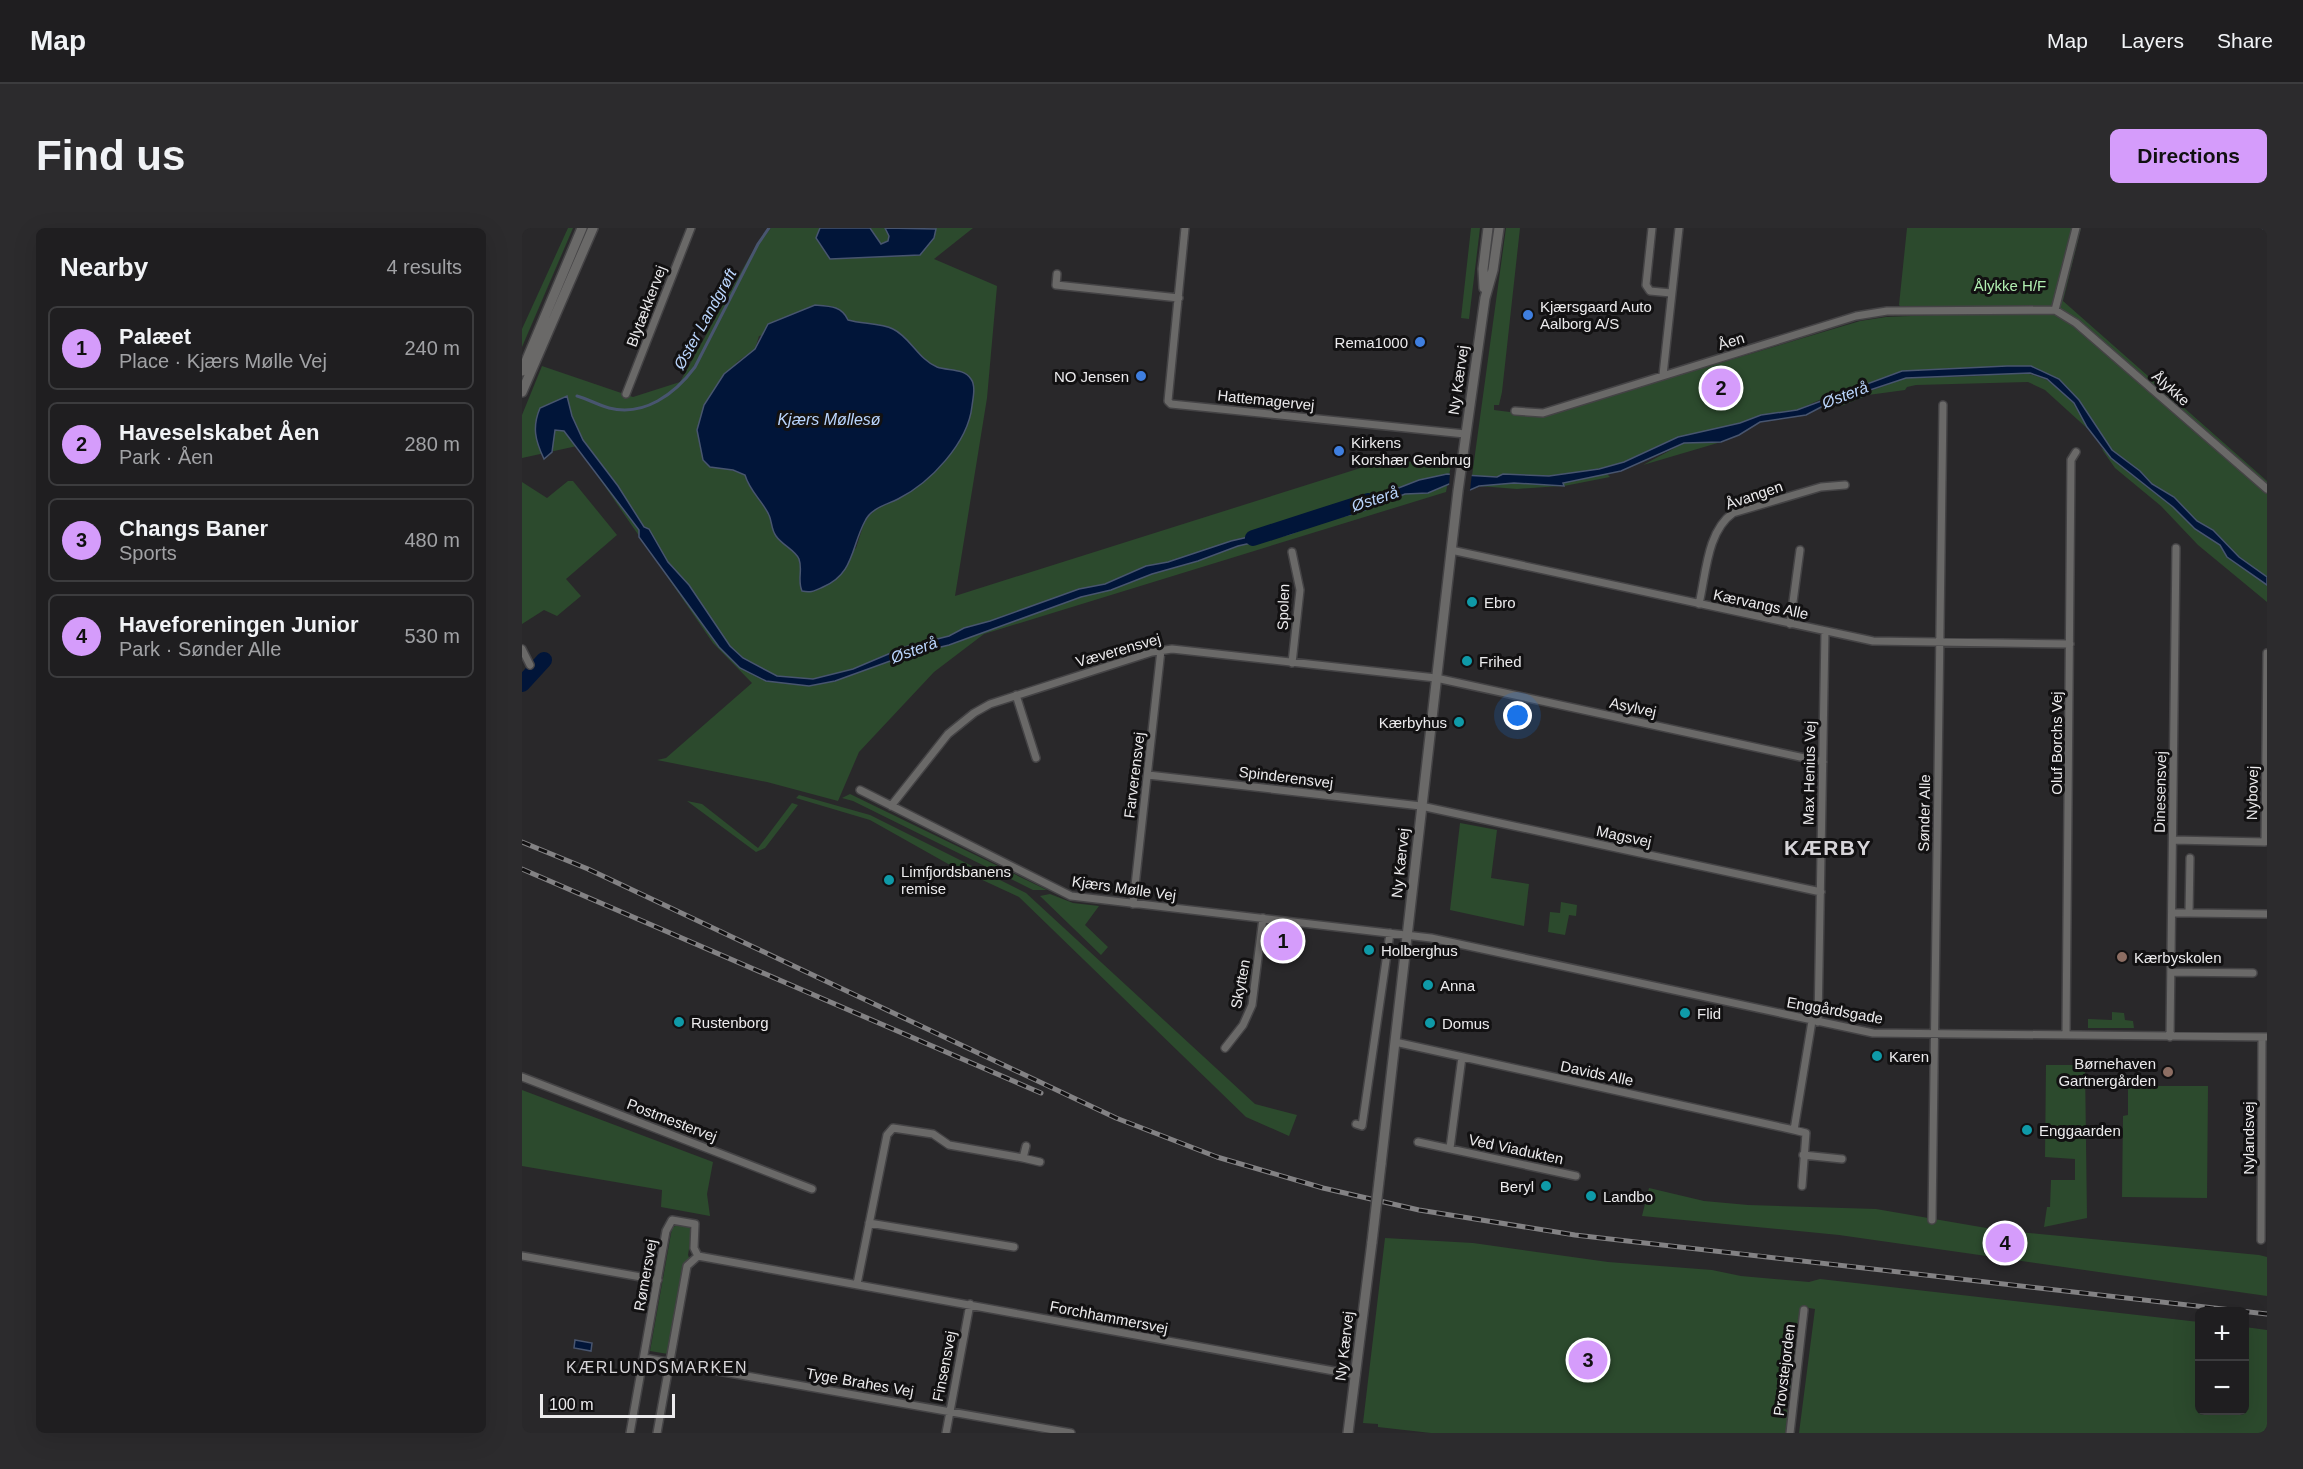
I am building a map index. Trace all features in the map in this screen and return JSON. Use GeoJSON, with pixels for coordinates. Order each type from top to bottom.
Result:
{"type":"FeatureCollection","features":[{"type":"Feature","properties":{"kind":"street"},"geometry":{"type":"LineString","coordinates":[[522,371],[582,228]]}},
{"type":"Feature","properties":{"kind":"street"},"geometry":{"type":"LineString","coordinates":[[522,392],[593,228]]}},
{"type":"Feature","properties":{"kind":"street","name":"Blytækkervej"},"geometry":{"type":"LineString","coordinates":[[626,394],[691,228]]}},
{"type":"Feature","properties":{"kind":"street","name":"Hattemagervej"},"geometry":{"type":"LineString","coordinates":[[1185,228],[1168,401],[1171,404],[1465,434]]}},
{"type":"Feature","properties":{"kind":"street","name":"Ny Kærvej"},"geometry":{"type":"LineString","coordinates":[[1485,298],[1484,269],[1488,228]]}},
{"type":"Feature","properties":{"kind":"street","name":"Ny Kærvej"},"geometry":{"type":"LineString","coordinates":[[1348,1433],[1460,470],[1485,298],[1493,270],[1499,228]]}},
{"type":"Feature","properties":{"kind":"street"},"geometry":{"type":"LineString","coordinates":[[1652,228],[1646,285],[1650,291],[1671,293]]}},
{"type":"Feature","properties":{"kind":"street"},"geometry":{"type":"LineString","coordinates":[[1663,375],[1678,228]]}},
{"type":"Feature","properties":{"kind":"street"},"geometry":{"type":"LineString","coordinates":[[2055,310],[2076,228]]}},
{"type":"Feature","properties":{"kind":"street"},"geometry":{"type":"LineString","coordinates":[[1058,274],[1056,285],[1179,298]]}},
{"type":"Feature","properties":{"kind":"street","name":"Åen"},"geometry":{"type":"LineString","coordinates":[[1515,411],[1544,413],[1856,316],[1887,311],[2055,310]]}},
{"type":"Feature","properties":{"kind":"street","name":"Ålykke"},"geometry":{"type":"LineString","coordinates":[[2055,310],[2076,323],[2267,489]]}},
{"type":"Feature","properties":{"kind":"street","name":"Sønder Alle"},"geometry":{"type":"LineString","coordinates":[[1932,1221],[1943,405]]}},
{"type":"Feature","properties":{"kind":"street","name":"Oluf Borchs Vej"},"geometry":{"type":"LineString","coordinates":[[2066,1035],[2071,460],[2076,452]]}},
{"type":"Feature","properties":{"kind":"street","name":"Åvangen"},"geometry":{"type":"LineString","coordinates":[[1699,604],[1715,534],[1722,521],[1733,513],[1810,490],[1845,485]]}},
{"type":"Feature","properties":{"kind":"street","name":"Dinesensvej"},"geometry":{"type":"LineString","coordinates":[[2170,1037],[2176,548]]}},
{"type":"Feature","properties":{"kind":"street","name":"Kærvangs Alle"},"geometry":{"type":"LineString","coordinates":[[1451,550],[1873,641],[2070,644]]}},
{"type":"Feature","properties":{"kind":"street"},"geometry":{"type":"LineString","coordinates":[[1790,624],[1800,550]]}},
{"type":"Feature","properties":{"kind":"street","name":"Spolen"},"geometry":{"type":"LineString","coordinates":[[1292,552],[1300,590],[1292,663]]}},
{"type":"Feature","properties":{"kind":"street","name":"Max Henius Vej"},"geometry":{"type":"LineString","coordinates":[[1815,1021],[1821,892],[1825,632]]}},
{"type":"Feature","properties":{"kind":"street"},"geometry":{"type":"LineString","coordinates":[[522,649],[530,665]]}},
{"type":"Feature","properties":{"kind":"street","name":"Væverensvej"},"geometry":{"type":"LineString","coordinates":[[891,806],[948,734],[990,704],[1161,650],[1436,678]]}},
{"type":"Feature","properties":{"kind":"street","name":"Farverensvej"},"geometry":{"type":"LineString","coordinates":[[1133,904],[1161,650]]}},
{"type":"Feature","properties":{"kind":"street","name":"Nybovej"},"geometry":{"type":"LineString","coordinates":[[2173,840],[2265,842],[2267,652]]}},
{"type":"Feature","properties":{"kind":"street","name":"Asylvej"},"geometry":{"type":"LineString","coordinates":[[1436,678],[1823,762]]}},
{"type":"Feature","properties":{"kind":"street"},"geometry":{"type":"LineString","coordinates":[[1016,695],[1036,758]]}},
{"type":"Feature","properties":{"kind":"street","name":"Spinderensvej"},"geometry":{"type":"LineString","coordinates":[[1148,775],[1421,806]]}},
{"type":"Feature","properties":{"kind":"street","name":"Kjærs Mølle Vej"},"geometry":{"type":"LineString","coordinates":[[860,790],[1064,894],[1407,935]]}},
{"type":"Feature","properties":{"kind":"street","name":"Magsvej"},"geometry":{"type":"LineString","coordinates":[[1421,806],[1821,892]]}},
{"type":"Feature","properties":{"kind":"street"},"geometry":{"type":"LineString","coordinates":[[2189,913],[2190,858]]}},
{"type":"Feature","properties":{"kind":"street"},"geometry":{"type":"LineString","coordinates":[[2172,913],[2267,914]]}},
{"type":"Feature","properties":{"kind":"street","name":"Skytten"},"geometry":{"type":"LineString","coordinates":[[1226,1048],[1243,1025],[1252,1005],[1263,918]]}},
{"type":"Feature","properties":{"kind":"street"},"geometry":{"type":"LineString","coordinates":[[1356,1124],[1362,1126],[1373,1063],[1390,933]]}},
{"type":"Feature","properties":{"kind":"street","name":"Enggårdsgade"},"geometry":{"type":"LineString","coordinates":[[1407,935],[1431,938],[1873,1033],[2265,1037]]}},
{"type":"Feature","properties":{"kind":"street"},"geometry":{"type":"LineString","coordinates":[[2171,972],[2253,973]]}},
{"type":"Feature","properties":{"kind":"street"},"geometry":{"type":"LineString","coordinates":[[1802,1186],[1806,1133],[1794,1130],[1815,1021]]}},
{"type":"Feature","properties":{"kind":"street","name":"Nylandsvej"},"geometry":{"type":"LineString","coordinates":[[2261,1240],[2265,1037]]}},
{"type":"Feature","properties":{"kind":"street","name":"Davids Alle"},"geometry":{"type":"LineString","coordinates":[[1395,1042],[1794,1130]]}},
{"type":"Feature","properties":{"kind":"street","name":"Ved Viadukten"},"geometry":{"type":"LineString","coordinates":[[1450,1149],[1462,1057]]}},
{"type":"Feature","properties":{"kind":"street","name":"Postmestervej"},"geometry":{"type":"LineString","coordinates":[[522,1077],[812,1190]]}},
{"type":"Feature","properties":{"kind":"street"},"geometry":{"type":"LineString","coordinates":[[857,1284],[887,1135],[893,1128],[933,1134],[949,1145],[1040,1162]]}},
{"type":"Feature","properties":{"kind":"street","name":"Ved Viadukten"},"geometry":{"type":"LineString","coordinates":[[1418,1142],[1576,1176]]}},
{"type":"Feature","properties":{"kind":"street"},"geometry":{"type":"LineString","coordinates":[[1023,1158],[1026,1146]]}},
{"type":"Feature","properties":{"kind":"street"},"geometry":{"type":"LineString","coordinates":[[1803,1155],[1842,1159]]}},
{"type":"Feature","properties":{"kind":"street","name":"Rømersvej"},"geometry":{"type":"LineString","coordinates":[[630,1433],[666,1231],[672,1220],[695,1224],[694,1248],[698,1256]]}},
{"type":"Feature","properties":{"kind":"street"},"geometry":{"type":"LineString","coordinates":[[869,1223],[1014,1247]]}},
{"type":"Feature","properties":{"kind":"street"},"geometry":{"type":"LineString","coordinates":[[522,1256],[658,1280]]}},
{"type":"Feature","properties":{"kind":"street"},"geometry":{"type":"LineString","coordinates":[[657,1433],[687,1266],[698,1256]]}},
{"type":"Feature","properties":{"kind":"street","name":"Forchhammersvej"},"geometry":{"type":"LineString","coordinates":[[698,1256],[1356,1375]]}},
{"type":"Feature","properties":{"kind":"street","name":"Finsensvej"},"geometry":{"type":"LineString","coordinates":[[946,1433],[970,1304]]}},
{"type":"Feature","properties":{"kind":"street","name":"Provstejorden"},"geometry":{"type":"LineString","coordinates":[[1790,1433],[1804,1310]]}},
{"type":"Feature","properties":{"kind":"street","name":"Tyge Brahes Vej"},"geometry":{"type":"LineString","coordinates":[[644,1358],[1071,1433]]}},
{"type":"Feature","properties":{"kind":"green space"},"geometry":{"type":"Polygon","coordinates":[[[568,228],[573,228],[522,347],[522,329],[568,228]]]}},
{"type":"Feature","properties":{"kind":"green space"},"geometry":{"type":"Polygon","coordinates":[[[771,228],[820,228],[817,239],[830,259],[920,255],[936,230],[934,228],[973,228],[934,259],[997,286],[987,398],[955,596],[1386,460],[1451,465],[1446,492],[984,634],[934,672],[859,752],[838,801],[767,782],[657,760],[666,758],[752,683],[713,643],[577,446],[522,458],[522,415],[542,366],[633,397],[680,382],[750,256],[771,228]],[[848,320],[759,336],[755,349],[737,362],[697,430],[703,460],[745,475],[769,515],[776,536],[799,559],[802,591],[856,548],[865,520],[880,505],[898,499],[963,373],[938,368],[927,361],[894,329],[848,320]]]}},
{"type":"Feature","properties":{"kind":"green space"},"geometry":{"type":"Polygon","coordinates":[[[870,228],[885,228],[889,236],[888,241],[881,244],[870,228]]]}},
{"type":"Feature","properties":{"kind":"green space"},"geometry":{"type":"Polygon","coordinates":[[[1471,228],[1480,228],[1469,319],[1461,318],[1471,228]]]}},
{"type":"Feature","properties":{"kind":"green space","name":"Ålykke H/F"},"geometry":{"type":"Polygon","coordinates":[[[1506,228],[1520,228],[1502,392],[1499,405],[1494,405],[1494,410],[1542,416],[1860,321],[1886,317],[1958,314],[1957,306],[1902,308],[1899,305],[1907,228],[2081,228],[2063,301],[2267,481],[2267,577],[2239,557],[2213,530],[2197,521],[2174,497],[2152,484],[2140,471],[2112,450],[2079,400],[2059,379],[2031,366],[1911,371],[1826,397],[1797,410],[1761,415],[1740,423],[1666,442],[1624,462],[1599,469],[1549,476],[1472,476],[1506,228]]]}},
{"type":"Feature","properties":{"kind":"green space"},"geometry":{"type":"Polygon","coordinates":[[[2006,372],[2038,376],[2056,386],[2072,400],[2089,430],[2045,390],[2028,382],[1916,385],[1907,387],[1905,390],[1868,395],[1841,406],[1837,403],[1906,378],[1979,376],[2006,372]]]}},
{"type":"Feature","properties":{"kind":"green space"},"geometry":{"type":"Polygon","coordinates":[[[1721,442],[1643,465],[1684,443],[1721,442]]]}},
{"type":"Feature","properties":{"kind":"green space"},"geometry":{"type":"Polygon","coordinates":[[[2101,448],[2173,507],[2195,529],[2220,545],[2227,557],[2267,585],[2267,602],[2198,545],[2161,506],[2115,468],[2101,448]]]}},
{"type":"Feature","properties":{"kind":"green space"},"geometry":{"type":"Polygon","coordinates":[[[1606,473],[1610,477],[1564,486],[1563,483],[1606,473]]]}},
{"type":"Feature","properties":{"kind":"green space"},"geometry":{"type":"Polygon","coordinates":[[[568,481],[573,481],[617,535],[566,579],[581,596],[557,616],[544,610],[522,624],[522,482],[547,498],[568,481]]]}},
{"type":"Feature","properties":{"kind":"green space"},"geometry":{"type":"Polygon","coordinates":[[[1514,483],[1557,484],[1560,486],[1517,489],[1479,486],[1514,483]]]}},
{"type":"Feature","properties":{"kind":"green space"},"geometry":{"type":"Polygon","coordinates":[[[850,794],[1047,890],[1033,890],[853,801],[842,798],[850,794]]]}},
{"type":"Feature","properties":{"kind":"green space"},"geometry":{"type":"Polygon","coordinates":[[[799,795],[870,815],[1026,893],[1255,1104],[1297,1115],[1289,1136],[1246,1117],[1019,897],[950,865],[870,820],[796,798],[799,795]]]}},
{"type":"Feature","properties":{"kind":"green space"},"geometry":{"type":"Polygon","coordinates":[[[687,801],[702,804],[758,848],[792,803],[798,805],[765,848],[756,852],[687,801]]]}},
{"type":"Feature","properties":{"kind":"green space"},"geometry":{"type":"Polygon","coordinates":[[[1460,823],[1497,830],[1491,878],[1529,884],[1524,926],[1450,910],[1460,823]]]}},
{"type":"Feature","properties":{"kind":"green space"},"geometry":{"type":"Polygon","coordinates":[[[1050,894],[1073,903],[1099,906],[1085,925],[1108,947],[1101,955],[1040,896],[1050,894]]]}},
{"type":"Feature","properties":{"kind":"green space"},"geometry":{"type":"Polygon","coordinates":[[[1561,902],[1577,905],[1576,916],[1569,915],[1565,935],[1548,932],[1550,912],[1560,913],[1561,902]]]}},
{"type":"Feature","properties":{"kind":"green space"},"geometry":{"type":"Polygon","coordinates":[[[2112,1012],[2124,1013],[2125,1020],[2133,1021],[2134,1028],[2088,1028],[2088,1019],[2112,1020],[2112,1012]]]}},
{"type":"Feature","properties":{"kind":"green space"},"geometry":{"type":"Polygon","coordinates":[[[2046,1065],[2085,1065],[2087,1218],[2044,1227],[2047,1207],[2050,1207],[2051,1180],[2075,1180],[2075,1159],[2045,1157],[2046,1065]]]}},
{"type":"Feature","properties":{"kind":"green space"},"geometry":{"type":"Polygon","coordinates":[[[2128,1086],[2208,1086],[2207,1198],[2122,1197],[2123,1116],[2128,1115],[2128,1086]]]}},
{"type":"Feature","properties":{"kind":"green space"},"geometry":{"type":"Polygon","coordinates":[[[522,1090],[713,1162],[707,1194],[710,1216],[661,1207],[662,1190],[522,1166],[522,1090]]]}},
{"type":"Feature","properties":{"kind":"green space"},"geometry":{"type":"Polygon","coordinates":[[[1649,1188],[1704,1201],[1748,1205],[1876,1209],[1998,1230],[2259,1255],[2267,1257],[2267,1296],[1839,1235],[1642,1216],[1649,1188]]]}},
{"type":"Feature","properties":{"kind":"green space"},"geometry":{"type":"Polygon","coordinates":[[[677,1225],[689,1227],[692,1231],[688,1255],[690,1260],[668,1354],[650,1351],[672,1228],[677,1225]]]}},
{"type":"Feature","properties":{"kind":"green space"},"geometry":{"type":"Polygon","coordinates":[[[1385,1238],[1473,1243],[1608,1262],[1712,1270],[1741,1276],[1809,1282],[1820,1279],[2195,1322],[2195,1415],[2249,1415],[2249,1328],[2267,1330],[2267,1433],[1799,1433],[1815,1309],[1803,1307],[1791,1392],[1786,1394],[1785,1409],[1788,1411],[1786,1433],[1431,1433],[1363,1423],[1385,1238]]]}},
{"type":"Feature","properties":{"kind":"water"},"geometry":{"type":"Polygon","coordinates":[[[820,228],[870,228],[881,244],[888,241],[889,236],[885,228],[936,229],[934,238],[920,255],[830,259],[816,238],[820,228]]]}},
{"type":"Feature","properties":{"kind":"water","name":"Kjærs Møllesø"},"geometry":{"type":"Polygon","coordinates":[[[815,305],[839,309],[848,320],[893,329],[905,337],[931,364],[968,375],[973,382],[974,392],[969,420],[946,460],[910,492],[871,513],[860,531],[850,559],[841,575],[823,587],[808,592],[802,591],[799,559],[776,536],[769,515],[745,475],[733,470],[710,467],[703,460],[697,430],[704,405],[724,374],[755,349],[768,324],[815,305]]]}},
{"type":"Feature","properties":{"kind":"water"},"geometry":{"type":"Polygon","coordinates":[[[2031,366],[2059,379],[2079,400],[2112,450],[2140,471],[2152,484],[2174,497],[2197,521],[2213,530],[2239,557],[2267,577],[2267,585],[2227,557],[2220,545],[2195,529],[2173,507],[2111,458],[2087,427],[2074,403],[2047,379],[2030,373],[1906,378],[1825,405],[1806,415],[1760,422],[1739,435],[1721,442],[1684,443],[1621,471],[1563,483],[1564,486],[1514,483],[1479,486],[1470,490],[1449,484],[1428,493],[1405,494],[1357,513],[1323,521],[1290,534],[1238,546],[1111,590],[1081,597],[949,645],[904,656],[835,681],[809,686],[766,681],[740,668],[719,647],[639,537],[639,530],[564,431],[555,430],[552,452],[544,459],[536,434],[536,421],[540,408],[567,396],[572,416],[583,440],[618,486],[644,527],[649,529],[668,562],[689,585],[730,646],[743,658],[777,676],[813,679],[853,669],[905,647],[949,636],[964,628],[1079,589],[1105,584],[1146,566],[1168,562],[1231,541],[1279,530],[1317,515],[1347,508],[1419,480],[1447,474],[1497,477],[1503,474],[1549,476],[1599,469],[1624,462],[1678,437],[1740,423],[1761,415],[1797,410],[1902,371],[2031,366]]]}},
{"type":"Feature","properties":{"kind":"water"},"geometry":{"type":"Polygon","coordinates":[[[575,1340],[592,1343],[591,1351],[574,1348],[575,1340]]]}},
{"type":"Feature","properties":{"kind":"pier"},"geometry":{"type":"Polygon","coordinates":[[[1450,471],[1472,473],[1470,491],[1449,487],[1450,471]]]}},
{"type":"Feature","properties":{"kind":"waterway","name":"Øster Landgrøft"},"geometry":{"type":"LineString","coordinates":[[577,396],[609,408],[634,409],[658,401],[678,386],[695,367],[758,244],[769,228]]}},
{"type":"Feature","properties":{"kind":"waterway","name":"Øster Landgrøft"},"geometry":{"type":"LineString","coordinates":[[2263,228],[2267,229]]}},
{"type":"Feature","properties":{"kind":"waterway","name":"Østerå"},"geometry":{"type":"LineString","coordinates":[[1253,538],[1368,501]]}},
{"type":"Feature","properties":{"kind":"waterway"},"geometry":{"type":"LineString","coordinates":[[522,684],[544,660]]}},
{"type":"Feature","properties":{"kind":"railway"},"geometry":{"type":"LineString","coordinates":[[522,842],[588,869],[1116,1118],[1217,1157],[1323,1188],[1419,1210],[1575,1235],[2267,1314]]}},
{"type":"Feature","properties":{"kind":"railway"},"geometry":{"type":"LineString","coordinates":[[522,869],[1041,1093]]}},
{"type":"Feature","properties":{"kind":"place","name":"Kjærsgaard Auto Aalborg A/S"},"geometry":{"type":"Point","coordinates":[1528,315]}},
{"type":"Feature","properties":{"kind":"place","name":"Rema1000"},"geometry":{"type":"Point","coordinates":[1420,342]}},
{"type":"Feature","properties":{"kind":"place","name":"NO Jensen"},"geometry":{"type":"Point","coordinates":[1141,376]}},
{"type":"Feature","properties":{"kind":"place","name":"Haveselskabet Åen"},"geometry":{"type":"Point","coordinates":[1721,388]}},
{"type":"Feature","properties":{"kind":"place","name":"Kirkens Korshær Genbrug"},"geometry":{"type":"Point","coordinates":[1339,451]}},
{"type":"Feature","properties":{"kind":"place","name":"Ebro"},"geometry":{"type":"Point","coordinates":[1472,602]}},
{"type":"Feature","properties":{"kind":"place","name":"Frihed"},"geometry":{"type":"Point","coordinates":[1467,661]}},
{"type":"Feature","properties":{"kind":"place","name":"Kærbyhus"},"geometry":{"type":"Point","coordinates":[1459,722]}},
{"type":"Feature","properties":{"kind":"place","name":"Limfjordsbanens remise"},"geometry":{"type":"Point","coordinates":[889,880]}},
{"type":"Feature","properties":{"kind":"place","name":"Palæet"},"geometry":{"type":"Point","coordinates":[1283,941]}},
{"type":"Feature","properties":{"kind":"place","name":"Holberghus"},"geometry":{"type":"Point","coordinates":[1369,950]}},
{"type":"Feature","properties":{"kind":"place","name":"Kærbyskolen"},"geometry":{"type":"Point","coordinates":[2122,957]}},
{"type":"Feature","properties":{"kind":"place","name":"Anna"},"geometry":{"type":"Point","coordinates":[1428,985]}},
{"type":"Feature","properties":{"kind":"place","name":"Flid"},"geometry":{"type":"Point","coordinates":[1685,1013]}},
{"type":"Feature","properties":{"kind":"place","name":"Rustenborg"},"geometry":{"type":"Point","coordinates":[679,1022]}},
{"type":"Feature","properties":{"kind":"place","name":"Domus"},"geometry":{"type":"Point","coordinates":[1430,1023]}},
{"type":"Feature","properties":{"kind":"place","name":"Karen"},"geometry":{"type":"Point","coordinates":[1877,1056]}},
{"type":"Feature","properties":{"kind":"place","name":"Børnehaven Gartnergården"},"geometry":{"type":"Point","coordinates":[2168,1072]}},
{"type":"Feature","properties":{"kind":"place","name":"Enggaarden"},"geometry":{"type":"Point","coordinates":[2027,1130]}},
{"type":"Feature","properties":{"kind":"place","name":"Beryl"},"geometry":{"type":"Point","coordinates":[1546,1186]}},
{"type":"Feature","properties":{"kind":"place","name":"Landbo"},"geometry":{"type":"Point","coordinates":[1591,1196]}},
{"type":"Feature","properties":{"kind":"place","name":"Haveforeningen Junior"},"geometry":{"type":"Point","coordinates":[2005,1243]}},
{"type":"Feature","properties":{"kind":"place","name":"Changs Baner"},"geometry":{"type":"Point","coordinates":[1588,1360]}},
{"type":"Feature","properties":{"kind":"district","name":"KÆRBY"},"geometry":{"type":"Point","coordinates":[1828,847]}},
{"type":"Feature","properties":{"kind":"district","name":"KÆRLUNDSMARKEN"},"geometry":{"type":"Point","coordinates":[657,1367]}}]}
